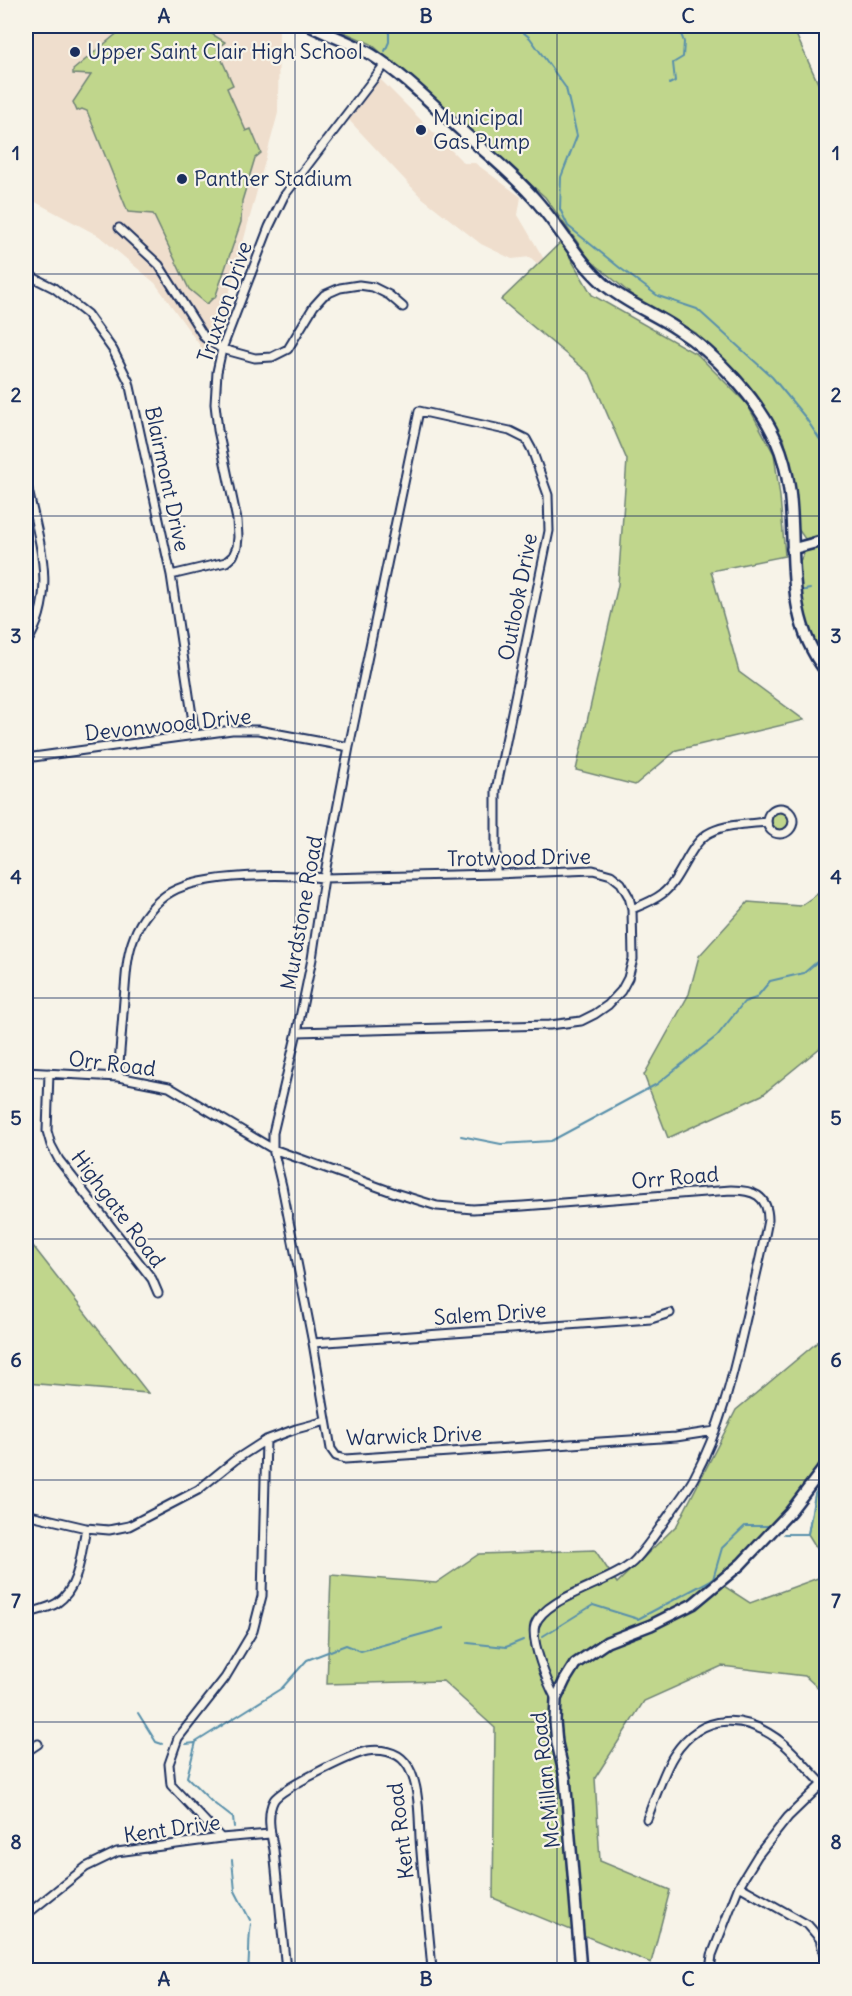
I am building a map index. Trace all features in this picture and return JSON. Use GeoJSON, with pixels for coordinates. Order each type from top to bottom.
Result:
{"type":"FeatureCollection","features":[{"type":"Feature","properties":{"kind":"main road"},"geometry":{"type":"LineString","coordinates":[[311,26],[363,49],[410,84],[523,187],[537,202],[580,260],[604,284],[616,294],[689,337],[714,358],[737,383],[770,427],[783,459],[788,483],[795,591],[799,617],[809,645],[826,671]]}},
{"type":"Feature","properties":{"kind":"street","name":"Truxton Drive"},"geometry":{"type":"LineString","coordinates":[[171,575],[226,562],[233,556],[237,547],[237,520],[218,430],[215,404],[217,372],[222,348],[268,227],[284,196],[385,64]]}},
{"type":"Feature","properties":{"kind":"street"},"geometry":{"type":"LineString","coordinates":[[118,228],[159,265],[205,338],[222,348],[255,358],[272,357],[288,349],[314,306],[324,295],[340,288],[359,285],[373,287],[389,295],[403,307]]}},
{"type":"Feature","properties":{"kind":"street","name":"Blairmont Drive"},"geometry":{"type":"LineString","coordinates":[[26,274],[54,288],[87,314],[113,350],[129,382],[171,575],[195,735]]}},
{"type":"Feature","properties":{"kind":"street","name":"Murdstone Road"},"geometry":{"type":"LineString","coordinates":[[326,1421],[313,1343],[273,1149],[273,1133],[312,959],[324,878],[349,747],[419,411]]}},
{"type":"Feature","properties":{"kind":"street","name":"Outlook Drive"},"geometry":{"type":"LineString","coordinates":[[419,411],[510,431],[526,440],[549,495],[549,531],[496,790],[496,874]]}},
{"type":"Feature","properties":{"kind":"street"},"geometry":{"type":"LineString","coordinates":[[26,480],[44,568],[45,593],[39,616],[26,644]]}},
{"type":"Feature","properties":{"kind":"street"},"geometry":{"type":"LineString","coordinates":[[792,549],[826,540]]}},
{"type":"Feature","properties":{"kind":"street","name":"Devonwood Drive"},"geometry":{"type":"LineString","coordinates":[[26,758],[232,730],[258,730],[349,747]]}},
{"type":"Feature","properties":{"kind":"street"},"geometry":{"type":"LineString","coordinates":[[781,808],[789,811],[794,819],[792,828],[782,835],[770,830],[767,822],[772,810],[781,808]]}},
{"type":"Feature","properties":{"kind":"street"},"geometry":{"type":"LineString","coordinates":[[632,909],[663,894],[701,839],[710,832],[767,822]]}},
{"type":"Feature","properties":{"kind":"street","name":"Trotwood Drive"},"geometry":{"type":"LineString","coordinates":[[118,1077],[127,965],[134,937],[149,910],[170,892],[199,882],[234,878],[304,876],[324,878],[593,870],[611,875],[621,883],[629,897],[632,909],[633,959],[628,978],[621,991],[608,1005],[581,1021],[550,1025],[297,1032]]}},
{"type":"Feature","properties":{"kind":"street","name":"Orr Road"},"geometry":{"type":"LineString","coordinates":[[26,1072],[118,1077],[169,1087],[273,1149],[436,1206],[493,1208],[731,1190],[753,1193],[765,1203],[768,1220],[727,1395],[715,1431],[694,1479],[635,1561],[622,1570],[570,1595],[543,1614],[535,1625],[534,1636],[544,1671],[556,1699]]}},
{"type":"Feature","properties":{"kind":"street","name":"Highgate Road"},"geometry":{"type":"LineString","coordinates":[[49,1073],[47,1131],[51,1145],[59,1160],[152,1279],[158,1293]]}},
{"type":"Feature","properties":{"kind":"street","name":"Salem Drive"},"geometry":{"type":"LineString","coordinates":[[313,1343],[651,1319],[670,1313]]}},
{"type":"Feature","properties":{"kind":"street","name":"Warwick Drive"},"geometry":{"type":"LineString","coordinates":[[26,1514],[86,1528],[109,1530],[129,1526],[198,1490],[266,1440],[326,1421],[331,1449],[336,1456],[345,1459],[676,1437],[715,1431]]}},
{"type":"Feature","properties":{"kind":"street"},"geometry":{"type":"LineString","coordinates":[[221,1838],[171,1785],[169,1764],[178,1738],[225,1678],[253,1631],[262,1596],[266,1440]]}},
{"type":"Feature","properties":{"kind":"street","name":"McMillan Road"},"geometry":{"type":"LineString","coordinates":[[581,1971],[575,1922],[565,1777],[557,1743],[555,1721],[556,1699],[565,1680],[575,1664],[588,1653],[607,1642],[651,1625],[693,1604],[741,1564],[790,1512],[826,1466]]}},
{"type":"Feature","properties":{"kind":"street"},"geometry":{"type":"LineString","coordinates":[[26,1614],[57,1603],[67,1593],[74,1582],[86,1528]]}},
{"type":"Feature","properties":{"kind":"street"},"geometry":{"type":"LineString","coordinates":[[647,1819],[673,1756],[692,1733],[709,1724],[732,1720],[756,1726],[784,1744],[824,1785],[788,1817],[758,1855],[739,1886],[712,1956],[710,1971]]}},
{"type":"Feature","properties":{"kind":"street"},"geometry":{"type":"LineString","coordinates":[[26,1752],[39,1744]]}},
{"type":"Feature","properties":{"kind":"street","name":"Kent Road"},"geometry":{"type":"LineString","coordinates":[[270,1834],[271,1808],[275,1798],[286,1790],[366,1751],[381,1750],[396,1755],[404,1761],[412,1774],[415,1789],[432,1971]]}},
{"type":"Feature","properties":{"kind":"street"},"geometry":{"type":"LineString","coordinates":[[270,1834],[276,1861],[286,1971]]}},
{"type":"Feature","properties":{"kind":"street","name":"Kent Drive"},"geometry":{"type":"LineString","coordinates":[[26,1915],[87,1867],[117,1852],[270,1834]]}},
{"type":"Feature","properties":{"kind":"street"},"geometry":{"type":"LineString","coordinates":[[739,1886],[808,1925],[820,1939],[826,1962]]}},
{"type":"Feature","properties":{"kind":"shaded area"},"geometry":{"type":"Polygon","coordinates":[[[26,26],[279,26],[278,113],[211,361],[155,283],[99,236],[26,197],[26,26]]]}},
{"type":"Feature","properties":{"kind":"shaded area"},"geometry":{"type":"Polygon","coordinates":[[[379,78],[464,163],[475,163],[521,197],[518,215],[545,261],[540,266],[530,257],[512,259],[481,244],[420,196],[348,119],[379,78]]]}},
{"type":"Feature","properties":{"kind":"green space","name":"Panther Stadium"},"geometry":{"type":"Polygon","coordinates":[[[126,26],[199,26],[225,42],[217,49],[233,85],[227,88],[246,131],[251,129],[261,153],[255,158],[242,201],[241,222],[215,298],[207,304],[189,289],[153,214],[128,212],[87,111],[82,109],[77,111],[73,102],[91,75],[73,74],[73,70],[126,26]]]}},
{"type":"Feature","properties":{"kind":"green space"},"geometry":{"type":"Polygon","coordinates":[[[330,26],[795,26],[794,30],[826,101],[826,533],[805,539],[796,526],[792,474],[784,439],[750,389],[696,333],[632,295],[590,260],[545,197],[371,44],[330,26]]]}},
{"type":"Feature","properties":{"kind":"green space"},"geometry":{"type":"Polygon","coordinates":[[[561,242],[592,295],[698,355],[747,404],[774,454],[780,497],[785,556],[711,571],[739,672],[804,720],[677,750],[635,785],[576,770],[618,585],[627,460],[590,374],[501,300],[561,242]]]}},
{"type":"Feature","properties":{"kind":"green space"},"geometry":{"type":"Polygon","coordinates":[[[826,544],[826,662],[821,657],[805,620],[798,565],[805,551],[826,544]]]}},
{"type":"Feature","properties":{"kind":"green space"},"geometry":{"type":"Polygon","coordinates":[[[781,812],[787,815],[790,821],[787,827],[781,830],[775,827],[772,821],[775,815],[781,812]]]}},
{"type":"Feature","properties":{"kind":"green space"},"geometry":{"type":"Polygon","coordinates":[[[826,888],[826,1043],[762,1095],[668,1138],[644,1075],[689,994],[699,956],[748,902],[800,906],[826,888]]]}},
{"type":"Feature","properties":{"kind":"green space"},"geometry":{"type":"Polygon","coordinates":[[[26,1237],[148,1393],[26,1383],[26,1237]]]}},
{"type":"Feature","properties":{"kind":"green space"},"geometry":{"type":"Polygon","coordinates":[[[826,1335],[826,1463],[760,1544],[713,1579],[750,1603],[826,1575],[826,1695],[805,1676],[722,1666],[644,1701],[595,1778],[600,1861],[670,1890],[651,1963],[493,1898],[495,1728],[443,1681],[327,1684],[331,1575],[436,1583],[479,1554],[595,1550],[617,1583],[677,1525],[736,1410],[826,1335]]]}},
{"type":"Feature","properties":{"kind":"green space"},"geometry":{"type":"Polygon","coordinates":[[[826,1478],[826,1563],[808,1534],[815,1494],[826,1478]]]}},
{"type":"Feature","properties":{"kind":"waterway"},"geometry":{"type":"LineString","coordinates":[[385,51],[389,42],[389,26]]}},
{"type":"Feature","properties":{"kind":"waterway"},"geometry":{"type":"LineString","coordinates":[[516,26],[530,38],[566,88],[577,136],[561,177],[560,209],[568,226],[658,296],[697,309],[772,377],[805,417],[826,449]]}},
{"type":"Feature","properties":{"kind":"waterway"},"geometry":{"type":"LineString","coordinates":[[669,84],[675,81],[673,63],[683,57],[684,42],[678,26]]}},
{"type":"Feature","properties":{"kind":"waterway"},"geometry":{"type":"LineString","coordinates":[[800,591],[810,589]]}},
{"type":"Feature","properties":{"kind":"waterway"},"geometry":{"type":"LineString","coordinates":[[461,1136],[501,1144],[551,1141],[657,1084],[717,1036],[744,1002],[756,998],[770,981],[804,973],[826,954]]}},
{"type":"Feature","properties":{"kind":"waterway"},"geometry":{"type":"LineString","coordinates":[[784,1534],[808,1534],[815,1494],[826,1478]]}},
{"type":"Feature","properties":{"kind":"waterway"},"geometry":{"type":"LineString","coordinates":[[543,1636],[593,1605],[638,1619],[713,1579],[722,1548],[745,1526],[768,1526]]}},
{"type":"Feature","properties":{"kind":"waterway"},"geometry":{"type":"LineString","coordinates":[[234,1827],[233,1818],[211,1801],[187,1777],[196,1742],[282,1688],[307,1660],[346,1645],[361,1651],[444,1628]]}},
{"type":"Feature","properties":{"kind":"waterway"},"geometry":{"type":"LineString","coordinates":[[468,1643],[506,1647],[523,1640]]}},
{"type":"Feature","properties":{"kind":"waterway"},"geometry":{"type":"LineString","coordinates":[[138,1713],[156,1742],[162,1744]]}},
{"type":"Feature","properties":{"kind":"waterway"},"geometry":{"type":"LineString","coordinates":[[186,1744],[195,1743]]}},
{"type":"Feature","properties":{"kind":"waterway"},"geometry":{"type":"LineString","coordinates":[[232,1860],[235,1891],[250,1920]]}},
{"type":"Feature","properties":{"kind":"waterway"},"geometry":{"type":"LineString","coordinates":[[248,1970],[251,1924]]}},
{"type":"Feature","properties":{"kind":"place","name":"Upper Saint Clair High School"},"geometry":{"type":"Point","coordinates":[75,52]}},
{"type":"Feature","properties":{"kind":"place","name":"Municipal Gas Pump"},"geometry":{"type":"Point","coordinates":[421,130]}},
{"type":"Feature","properties":{"kind":"place","name":"Panther Stadium"},"geometry":{"type":"Point","coordinates":[182,179]}}]}
